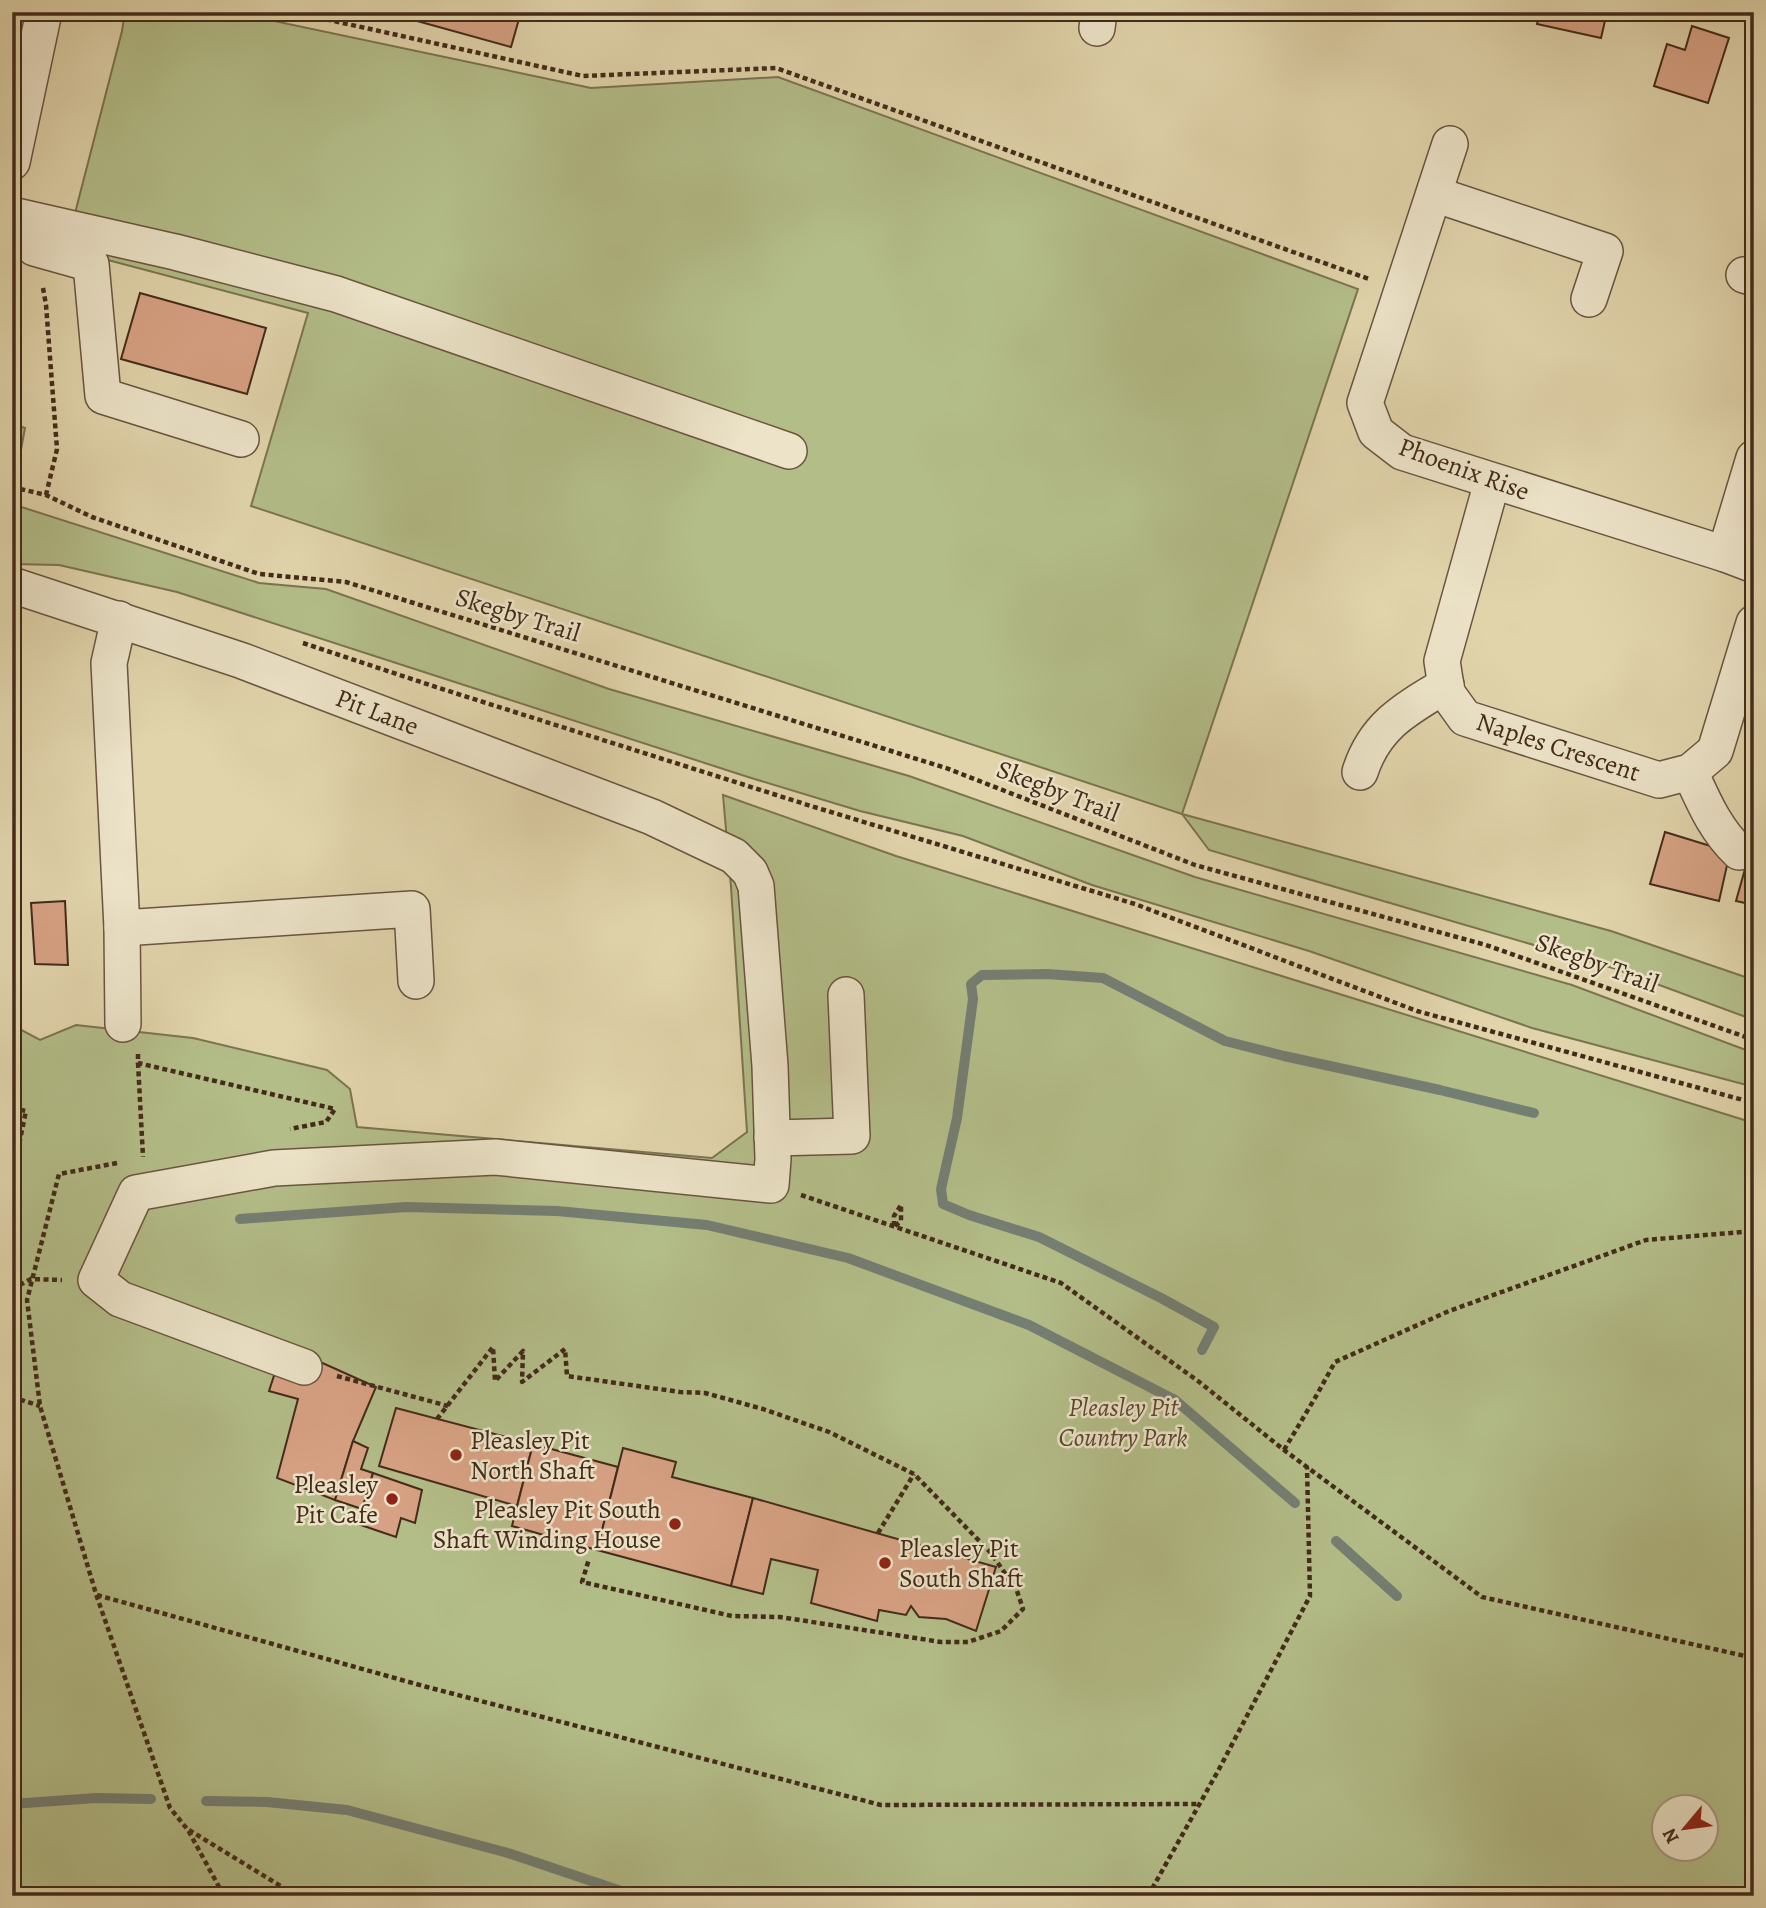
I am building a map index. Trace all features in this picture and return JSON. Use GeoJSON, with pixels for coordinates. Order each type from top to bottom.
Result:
{"type":"FeatureCollection","features":[{"type":"Feature","properties":{"kind":"street"},"geometry":{"type":"LineString","coordinates":[[12,162],[44,12]]}},
{"type":"Feature","properties":{"kind":"street","name":"Phoenix Rise"},"geometry":{"type":"LineString","coordinates":[[1450,144],[1365,403],[1376,432],[1402,452],[1739,559]]}},
{"type":"Feature","properties":{"kind":"street"},"geometry":{"type":"LineString","coordinates":[[1434,194],[1605,251],[1589,299]]}},
{"type":"Feature","properties":{"kind":"street"},"geometry":{"type":"LineString","coordinates":[[12,215],[175,252],[336,294],[789,451]]}},
{"type":"Feature","properties":{"kind":"street"},"geometry":{"type":"LineString","coordinates":[[23,236],[91,264],[103,396],[241,439]]}},
{"type":"Feature","properties":{"kind":"street"},"geometry":{"type":"LineString","coordinates":[[1739,559],[1754,458]]}},
{"type":"Feature","properties":{"kind":"street","name":"Naples Crescent"},"geometry":{"type":"LineString","coordinates":[[1492,482],[1442,661],[1447,693],[1465,718],[1659,780],[1690,772]]}},
{"type":"Feature","properties":{"kind":"street","name":"Pit Lane"},"geometry":{"type":"LineString","coordinates":[[12,585],[240,660],[652,817],[734,856],[750,872],[757,886],[770,1066],[772,1138]]}},
{"type":"Feature","properties":{"kind":"street"},"geometry":{"type":"LineString","coordinates":[[119,619],[109,663],[123,1024]]}},
{"type":"Feature","properties":{"kind":"street"},"geometry":{"type":"LineString","coordinates":[[1739,852],[1729,843],[1712,816],[1690,772],[1715,751],[1754,623]]}},
{"type":"Feature","properties":{"kind":"street"},"geometry":{"type":"LineString","coordinates":[[1360,772],[1366,753],[1386,727],[1405,710],[1446,685]]}},
{"type":"Feature","properties":{"kind":"street"},"geometry":{"type":"LineString","coordinates":[[121,928],[412,909],[416,981]]}},
{"type":"Feature","properties":{"kind":"street"},"geometry":{"type":"LineString","coordinates":[[304,1367],[120,1299],[96,1280],[136,1193],[274,1168],[495,1157],[771,1185],[772,1138],[852,1136],[846,995]]}},
{"type":"Feature","properties":{"kind":"path"},"geometry":{"type":"LineString","coordinates":[[293,12],[583,76],[776,68],[1401,291]]}},
{"type":"Feature","properties":{"kind":"path"},"geometry":{"type":"LineString","coordinates":[[12,487],[46,495],[57,449],[46,305],[23,236]]}},
{"type":"Feature","properties":{"kind":"path","name":"Skegby Trail"},"geometry":{"type":"LineString","coordinates":[[46,495],[92,517],[259,574],[346,582],[946,768],[1195,865],[1486,945],[1754,1040]]}},
{"type":"Feature","properties":{"kind":"path"},"geometry":{"type":"LineString","coordinates":[[295,640],[811,806],[1135,904],[1417,1011],[1754,1104]]}},
{"type":"Feature","properties":{"kind":"path"},"geometry":{"type":"LineString","coordinates":[[123,1024],[137,1041],[143,1158]]}},
{"type":"Feature","properties":{"kind":"path"},"geometry":{"type":"LineString","coordinates":[[138,1063],[335,1110],[326,1122],[287,1130]]}},
{"type":"Feature","properties":{"kind":"path"},"geometry":{"type":"LineString","coordinates":[[12,1108],[26,1111],[12,1178]]}},
{"type":"Feature","properties":{"kind":"path"},"geometry":{"type":"LineString","coordinates":[[131,1160],[156,1155]]}},
{"type":"Feature","properties":{"kind":"path"},"geometry":{"type":"LineString","coordinates":[[119,1163],[59,1174],[27,1300],[40,1406],[96,1594],[170,1808],[188,1830],[224,1896]]}},
{"type":"Feature","properties":{"kind":"path"},"geometry":{"type":"LineString","coordinates":[[771,1185],[1061,1283],[1198,1381],[1284,1450],[1482,1597],[1754,1658]]}},
{"type":"Feature","properties":{"kind":"path"},"geometry":{"type":"LineString","coordinates":[[1284,1450],[1335,1362],[1449,1311],[1646,1240],[1754,1231]]}},
{"type":"Feature","properties":{"kind":"path"},"geometry":{"type":"LineString","coordinates":[[12,1289],[31,1279],[96,1280]]}},
{"type":"Feature","properties":{"kind":"path"},"geometry":{"type":"LineString","coordinates":[[437,1419],[493,1348],[495,1381],[523,1351],[522,1382],[565,1349],[568,1376],[705,1393],[751,1406],[830,1432],[914,1474],[991,1553],[1017,1591],[1023,1609],[1001,1630],[968,1642],[941,1642],[780,1617],[732,1616],[582,1582],[589,1559]]}},
{"type":"Feature","properties":{"kind":"path"},"geometry":{"type":"LineString","coordinates":[[304,1367],[448,1406]]}},
{"type":"Feature","properties":{"kind":"path"},"geometry":{"type":"LineString","coordinates":[[12,1397],[40,1406]]}},
{"type":"Feature","properties":{"kind":"path"},"geometry":{"type":"LineString","coordinates":[[1148,1896],[1310,1596],[1307,1467]]}},
{"type":"Feature","properties":{"kind":"path"},"geometry":{"type":"LineString","coordinates":[[878,1534],[914,1474]]}},
{"type":"Feature","properties":{"kind":"path"},"geometry":{"type":"LineString","coordinates":[[96,1594],[428,1687],[881,1805],[1199,1804]]}},
{"type":"Feature","properties":{"kind":"path"},"geometry":{"type":"LineString","coordinates":[[188,1830],[297,1896]]}},
{"type":"Feature","properties":{"kind":"green space"},"geometry":{"type":"Polygon","coordinates":[[[125,12],[232,12],[591,88],[778,77],[1358,289],[1182,814],[251,506],[308,313],[70,250],[73,221],[125,12]]]}},
{"type":"Feature","properties":{"kind":"green space"},"geometry":{"type":"Polygon","coordinates":[[[12,424],[25,428],[16,477],[12,476],[12,424]]]}},
{"type":"Feature","properties":{"kind":"green space"},"geometry":{"type":"Polygon","coordinates":[[[12,504],[259,583],[326,589],[609,689],[909,776],[1195,877],[1572,985],[1754,1053],[1754,1087],[1532,1028],[1309,951],[1092,885],[963,836],[860,811],[748,777],[177,592],[59,565],[12,564],[12,504]]]}},
{"type":"Feature","properties":{"kind":"green space","name":"Pleasley Pit Country Park"},"geometry":{"type":"Polygon","coordinates":[[[723,795],[896,856],[1754,1123],[1754,1896],[12,1896],[12,1025],[40,1040],[76,1025],[193,1038],[327,1070],[350,1089],[357,1127],[712,1158],[747,1132],[723,795]]]}},
{"type":"Feature","properties":{"kind":"green space"},"geometry":{"type":"Polygon","coordinates":[[[1182,814],[1611,931],[1754,980],[1754,1020],[1616,969],[1209,850],[1182,814]]]}},
{"type":"Feature","properties":{"kind":"building"},"geometry":{"type":"Polygon","coordinates":[[[412,12],[521,12],[511,47],[410,19],[412,12]]]}},
{"type":"Feature","properties":{"kind":"building"},"geometry":{"type":"Polygon","coordinates":[[[1540,12],[1607,12],[1601,38],[1537,24],[1540,12]]]}},
{"type":"Feature","properties":{"kind":"building"},"geometry":{"type":"Polygon","coordinates":[[[1692,26],[1729,38],[1708,103],[1654,86],[1667,44],[1685,50],[1692,26]]]}},
{"type":"Feature","properties":{"kind":"building"},"geometry":{"type":"Polygon","coordinates":[[[140,293],[266,328],[247,394],[121,359],[140,293]]]}},
{"type":"Feature","properties":{"kind":"building"},"geometry":{"type":"Polygon","coordinates":[[[1665,832],[1730,852],[1719,901],[1650,884],[1665,832]]]}},
{"type":"Feature","properties":{"kind":"building"},"geometry":{"type":"Polygon","coordinates":[[[1754,837],[1754,905],[1736,901],[1754,837]]]}},
{"type":"Feature","properties":{"kind":"building"},"geometry":{"type":"Polygon","coordinates":[[[65,901],[68,965],[35,964],[31,903],[65,901]]]}},
{"type":"Feature","properties":{"kind":"building"},"geometry":{"type":"Polygon","coordinates":[[[283,1348],[376,1387],[353,1441],[335,1500],[277,1478],[298,1399],[269,1391],[283,1348]]]}},
{"type":"Feature","properties":{"kind":"building","name":"Pleasley Pit North Shaft"},"geometry":{"type":"Polygon","coordinates":[[[396,1408],[533,1444],[517,1506],[379,1466],[396,1408]]]}},
{"type":"Feature","properties":{"kind":"building"},"geometry":{"type":"Polygon","coordinates":[[[353,1441],[368,1448],[361,1469],[373,1473],[362,1509],[335,1500],[353,1441]]]}},
{"type":"Feature","properties":{"kind":"building"},"geometry":{"type":"Polygon","coordinates":[[[533,1444],[618,1467],[597,1550],[512,1526],[533,1444]]]}},
{"type":"Feature","properties":{"kind":"building","name":"Pleasley Pit South Shaft Winding House"},"geometry":{"type":"Polygon","coordinates":[[[623,1448],[676,1462],[672,1477],[753,1498],[731,1586],[597,1550],[623,1448]]]}},
{"type":"Feature","properties":{"kind":"building","name":"Pleasley Pit Cafe"},"geometry":{"type":"Polygon","coordinates":[[[373,1473],[422,1490],[415,1523],[401,1518],[396,1537],[358,1524],[373,1473]]]}},
{"type":"Feature","properties":{"kind":"building","name":"Pleasley Pit South Shaft"},"geometry":{"type":"Polygon","coordinates":[[[753,1498],[996,1567],[976,1631],[946,1619],[919,1617],[911,1606],[906,1615],[879,1610],[877,1621],[811,1603],[818,1570],[771,1559],[763,1594],[731,1586],[753,1498]]]}},
{"type":"Feature","properties":{"kind":"waterway"},"geometry":{"type":"LineString","coordinates":[[1202,1350],[1214,1327],[1039,1237],[943,1204],[941,1189],[957,1118],[973,999],[971,984],[982,975],[1047,974],[1103,978],[1225,1041],[1534,1113]]}},
{"type":"Feature","properties":{"kind":"waterway"},"geometry":{"type":"LineString","coordinates":[[240,1219],[406,1207],[557,1211],[707,1225],[848,1258],[1029,1325],[1175,1400],[1295,1503]]}},
{"type":"Feature","properties":{"kind":"waterway"},"geometry":{"type":"LineString","coordinates":[[1336,1541],[1397,1596]]}},
{"type":"Feature","properties":{"kind":"waterway"},"geometry":{"type":"LineString","coordinates":[[12,1804],[96,1798],[151,1799]]}},
{"type":"Feature","properties":{"kind":"waterway"},"geometry":{"type":"LineString","coordinates":[[206,1801],[267,1802],[347,1810],[508,1853],[636,1896]]}},
{"type":"Feature","properties":{"kind":"place","name":"Pleasley Pit North Shaft"},"geometry":{"type":"Point","coordinates":[456,1455]}},
{"type":"Feature","properties":{"kind":"place","name":"Pleasley Pit Cafe"},"geometry":{"type":"Point","coordinates":[392,1499]}},
{"type":"Feature","properties":{"kind":"place","name":"Pleasley Pit South Shaft Winding House"},"geometry":{"type":"Point","coordinates":[675,1524]}},
{"type":"Feature","properties":{"kind":"place","name":"Pleasley Pit South Shaft"},"geometry":{"type":"Point","coordinates":[885,1563]}}]}
